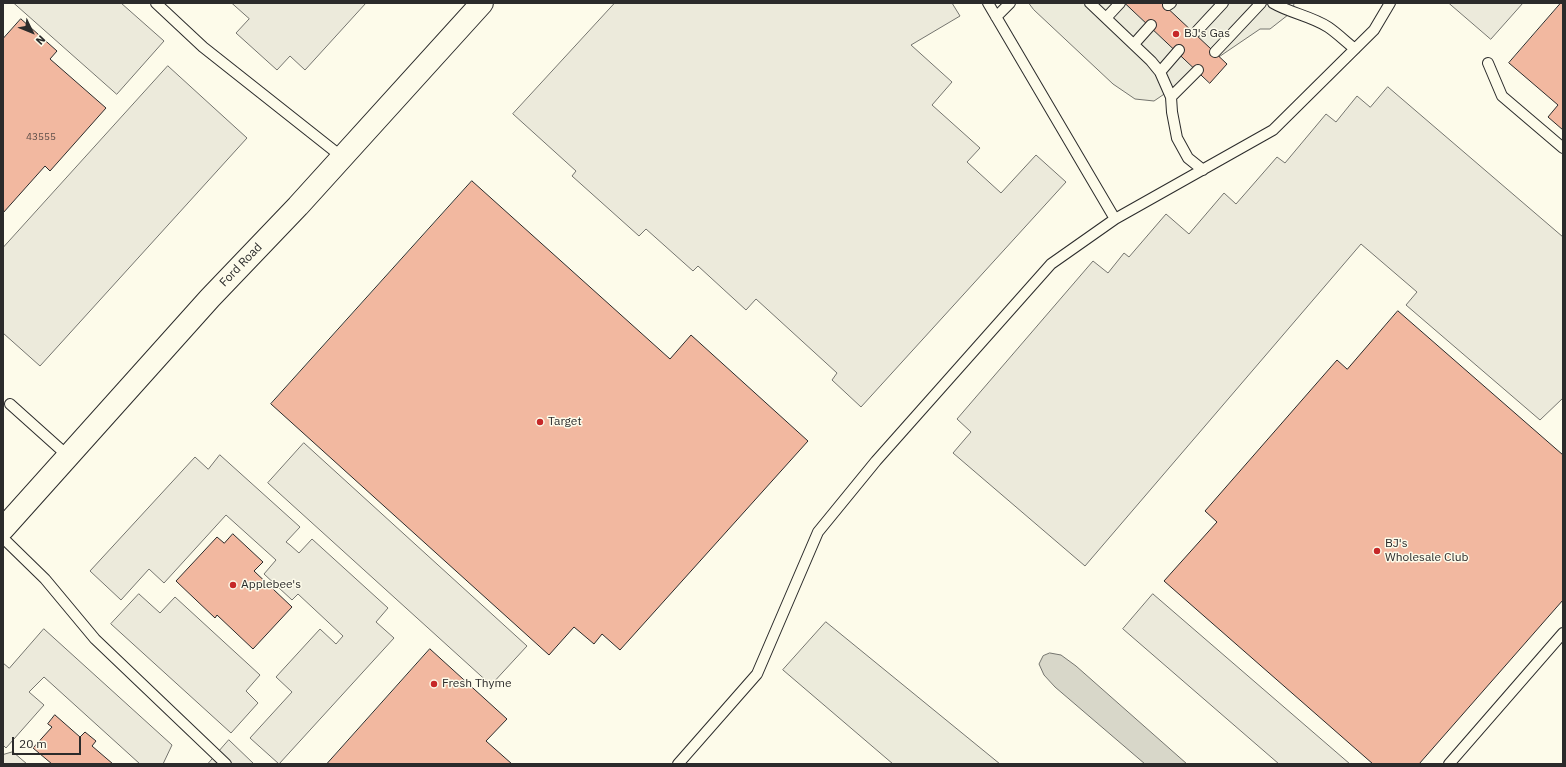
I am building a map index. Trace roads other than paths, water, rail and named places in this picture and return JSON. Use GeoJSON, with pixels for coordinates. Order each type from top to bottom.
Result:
{"type":"FeatureCollection","features":[{"type":"Feature","properties":{"kind":"main road","name":"Ford Road"},"geometry":{"type":"LineString","coordinates":[[3,529],[210,298],[298,206],[482,3]]}},
{"type":"Feature","properties":{"kind":"lane"},"geometry":{"type":"LineString","coordinates":[[156,3],[204,47],[342,158]]}},
{"type":"Feature","properties":{"kind":"lane"},"geometry":{"type":"LineString","coordinates":[[988,3],[1115,219]]}},
{"type":"Feature","properties":{"kind":"lane"},"geometry":{"type":"LineString","coordinates":[[996,17],[1010,3]]}},
{"type":"Feature","properties":{"kind":"lane"},"geometry":{"type":"LineString","coordinates":[[1090,3],[1134,44],[1160,72],[1171,97],[1177,138],[1188,158],[1203,170]]}},
{"type":"Feature","properties":{"kind":"lane"},"geometry":{"type":"LineString","coordinates":[[1106,18],[1120,3]]}},
{"type":"Feature","properties":{"kind":"lane"},"geometry":{"type":"LineString","coordinates":[[1197,31],[1223,3]]}},
{"type":"Feature","properties":{"kind":"lane"},"geometry":{"type":"LineString","coordinates":[[1215,52],[1261,3]]}},
{"type":"Feature","properties":{"kind":"lane"},"geometry":{"type":"LineString","coordinates":[[1273,3],[1286,10],[1307,17],[1328,27],[1355,49]]}},
{"type":"Feature","properties":{"kind":"lane"},"geometry":{"type":"LineString","coordinates":[[678,764],[757,674],[818,532],[876,461],[1051,264],[1115,219],[1273,130],[1374,30],[1390,3]]}},
{"type":"Feature","properties":{"kind":"lane"},"geometry":{"type":"LineString","coordinates":[[1134,44],[1151,25]]}},
{"type":"Feature","properties":{"kind":"lane"},"geometry":{"type":"LineString","coordinates":[[1160,72],[1179,50]]}},
{"type":"Feature","properties":{"kind":"lane"},"geometry":{"type":"LineString","coordinates":[[1488,63],[1502,96],[1563,148]]}},
{"type":"Feature","properties":{"kind":"lane"},"geometry":{"type":"LineString","coordinates":[[1171,97],[1198,70]]}},
{"type":"Feature","properties":{"kind":"lane"},"geometry":{"type":"LineString","coordinates":[[10,404],[68,456]]}},
{"type":"Feature","properties":{"kind":"lane"},"geometry":{"type":"LineString","coordinates":[[3,538],[45,579],[95,639],[226,764]]}},
{"type":"Feature","properties":{"kind":"lane"},"geometry":{"type":"LineString","coordinates":[[1449,764],[1563,633]]}},
{"type":"Feature","properties":{"kind":"place","name":"BJ's Gas"},"geometry":{"type":"Point","coordinates":[1176,34]}},
{"type":"Feature","properties":{"kind":"place","name":"Target"},"geometry":{"type":"Point","coordinates":[540,422]}},
{"type":"Feature","properties":{"kind":"place","name":"BJ's Wholesale Club"},"geometry":{"type":"Point","coordinates":[1377,551]}},
{"type":"Feature","properties":{"kind":"place","name":"Applebee's"},"geometry":{"type":"Point","coordinates":[233,585]}},
{"type":"Feature","properties":{"kind":"place","name":"Fresh Thyme"},"geometry":{"type":"Point","coordinates":[434,684]}}]}
